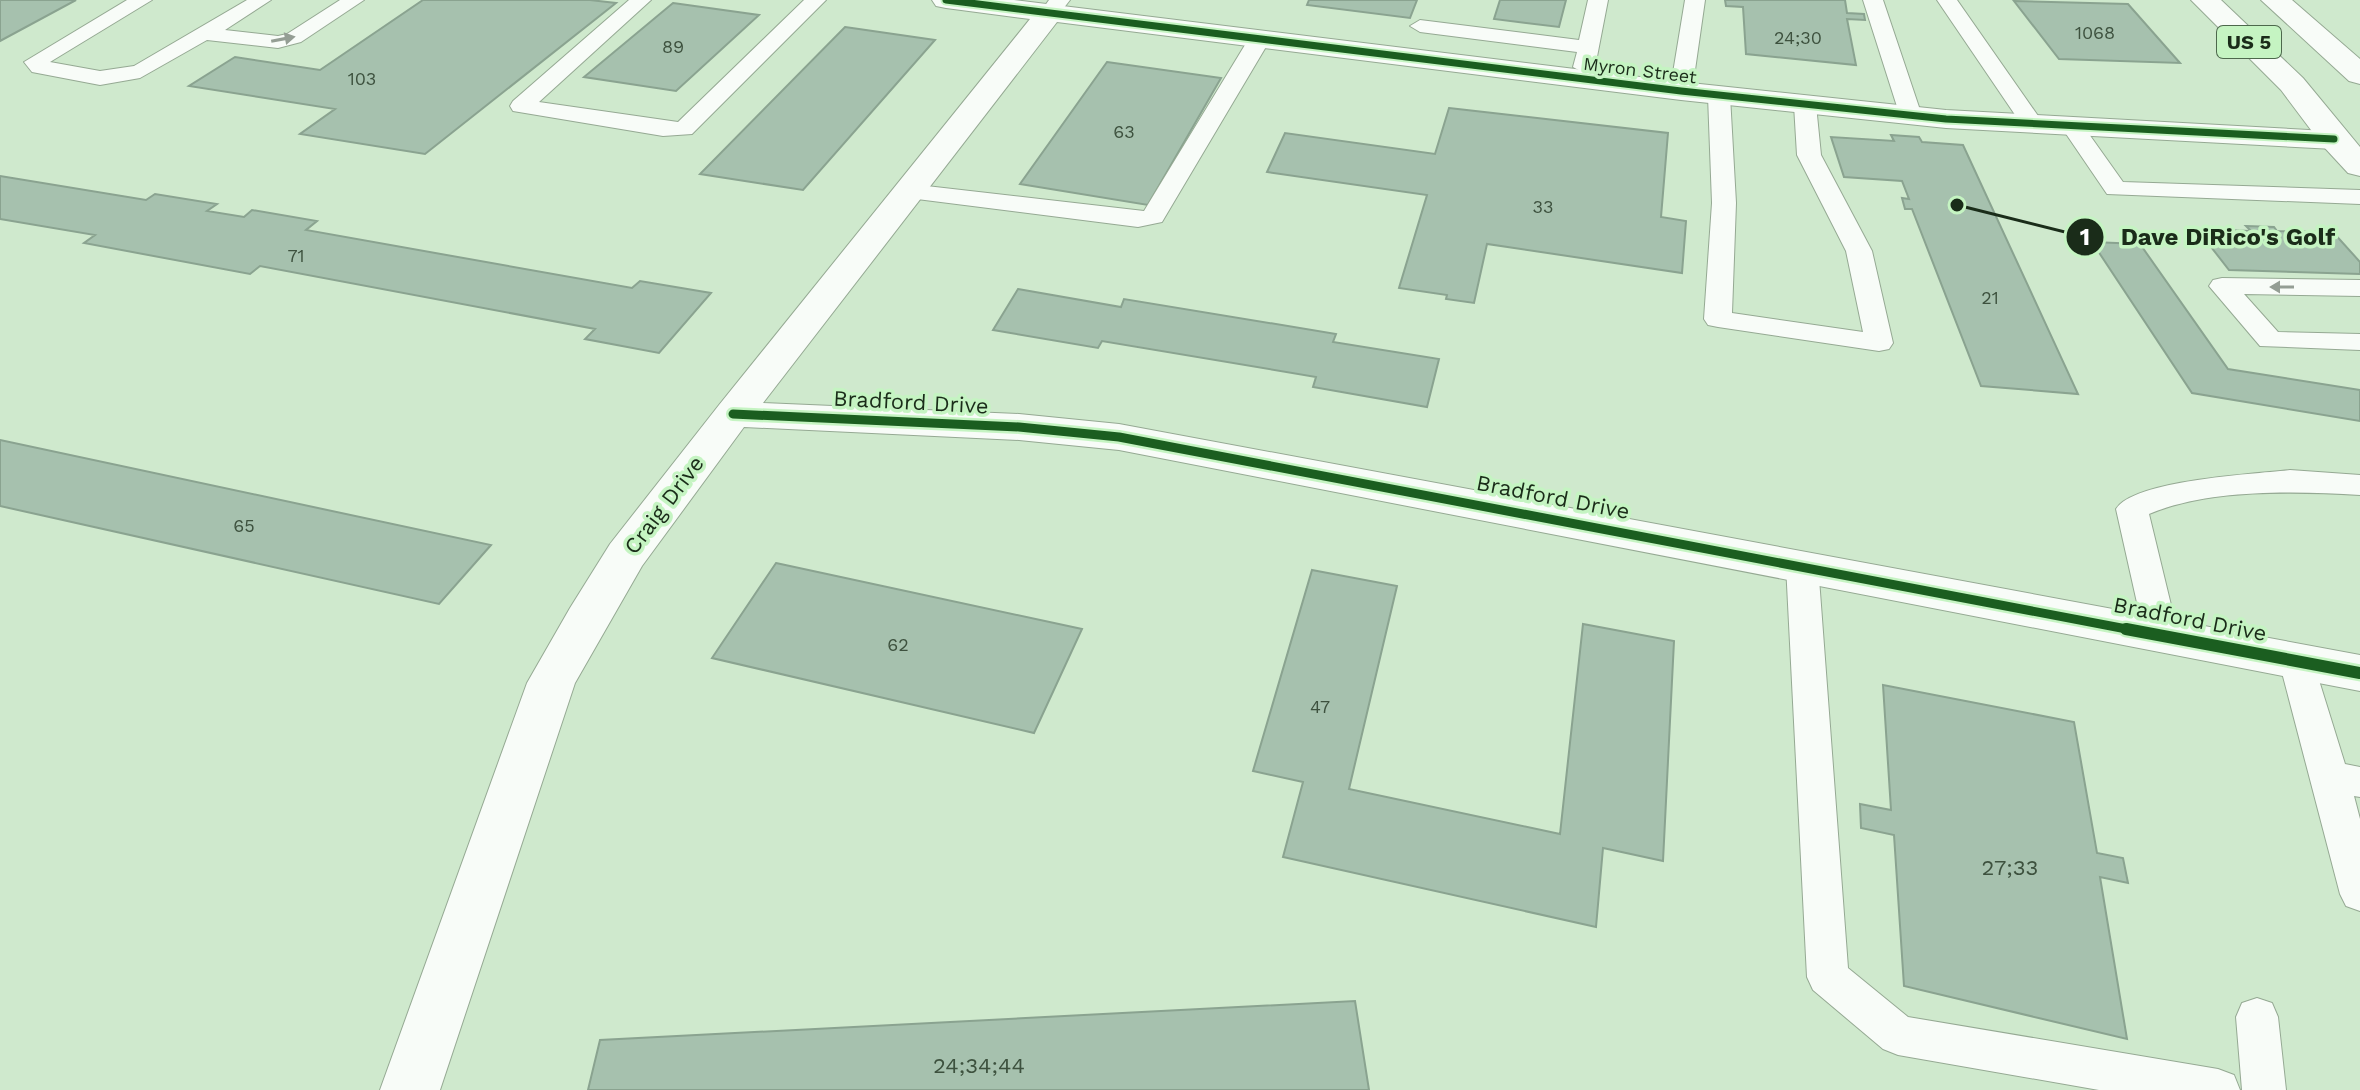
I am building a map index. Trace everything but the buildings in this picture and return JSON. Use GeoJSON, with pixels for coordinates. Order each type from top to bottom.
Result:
{"type":"FeatureCollection","features":[{"type":"Feature","properties":{"kind":"street","name":"Myron Street"},"geometry":{"type":"LineString","coordinates":[[946,0],[1054,7],[1259,40],[1911,116],[2347,134]]}},
{"type":"Feature","properties":{"kind":"street","name":"US 5"},"geometry":{"type":"LineString","coordinates":[[2205,0],[2347,134],[2360,166]]}},
{"type":"Feature","properties":{"kind":"street","name":"US 5"},"geometry":{"type":"LineString","coordinates":[[2275,0],[2348,54],[2360,75]]}},
{"type":"Feature","properties":{"kind":"street","name":"Craig Drive"},"geometry":{"type":"LineString","coordinates":[[410,1090],[551,683],[626,555],[733,414],[1054,7]]}},
{"type":"Feature","properties":{"kind":"street","name":"Bradford Drive"},"geometry":{"type":"LineString","coordinates":[[733,414],[1019,427],[1119,437],[2360,673]]}},
{"type":"Feature","properties":{"kind":"lane"},"geometry":{"type":"LineString","coordinates":[[142,0],[35,62],[40,67],[100,78],[120,76],[158,63],[261,0]]}},
{"type":"Feature","properties":{"kind":"lane"},"geometry":{"type":"LineString","coordinates":[[206,34],[278,42],[294,38],[354,0]]}},
{"type":"Feature","properties":{"kind":"lane"},"geometry":{"type":"LineString","coordinates":[[641,0],[521,106],[663,129],[684,129],[816,0]]}},
{"type":"Feature","properties":{"kind":"lane"},"geometry":{"type":"LineString","coordinates":[[1432,0],[1414,43],[1436,61],[1476,51],[1482,34]]}},
{"type":"Feature","properties":{"kind":"lane"},"geometry":{"type":"LineString","coordinates":[[1582,79],[1598,0]]}},
{"type":"Feature","properties":{"kind":"lane"},"geometry":{"type":"LineString","coordinates":[[1681,91],[1695,0]]}},
{"type":"Feature","properties":{"kind":"lane"},"geometry":{"type":"LineString","coordinates":[[1873,0],[1911,116]]}},
{"type":"Feature","properties":{"kind":"lane"},"geometry":{"type":"LineString","coordinates":[[1947,0],[2032,123]]}},
{"type":"Feature","properties":{"kind":"lane"},"geometry":{"type":"LineString","coordinates":[[1420,26],[1588,47]]}},
{"type":"Feature","properties":{"kind":"lane"},"geometry":{"type":"LineString","coordinates":[[909,191],[1138,220],[1153,217],[1259,40]]}},
{"type":"Feature","properties":{"kind":"lane"},"geometry":{"type":"LineString","coordinates":[[1719,96],[1724,203],[1718,319],[1879,343],[1859,251],[1809,155],[1805,105]]}},
{"type":"Feature","properties":{"kind":"lane"},"geometry":{"type":"LineString","coordinates":[[2071,125],[2116,189],[2360,197]]}},
{"type":"Feature","properties":{"kind":"lane"},"geometry":{"type":"LineString","coordinates":[[2360,288],[2222,286],[2270,340],[2360,342]]}},
{"type":"Feature","properties":{"kind":"lane"},"geometry":{"type":"LineString","coordinates":[[2161,634],[2132,509],[2166,495],[2290,480],[2360,485]]}},
{"type":"Feature","properties":{"kind":"lane"},"geometry":{"type":"LineString","coordinates":[[1802,565],[1828,977],[1898,1035],[2218,1090]]}},
{"type":"Feature","properties":{"kind":"lane"},"geometry":{"type":"LineString","coordinates":[[2296,661],[2345,779],[2360,894]]}},
{"type":"Feature","properties":{"kind":"lane"},"geometry":{"type":"LineString","coordinates":[[2257,1017],[2264,1090]]}},
{"type":"Feature","properties":{"kind":"cycle path"},"geometry":{"type":"LineString","coordinates":[[946,0],[1681,91],[1946,119],[2334,139]]}},
{"type":"Feature","properties":{"kind":"cycle path"},"geometry":{"type":"LineString","coordinates":[[733,414],[1019,427],[1119,437],[2360,673]]}},
{"type":"Feature","properties":{"kind":"place","name":"Dave DiRico's Golf"},"geometry":{"type":"Point","coordinates":[1957,205]}}]}
